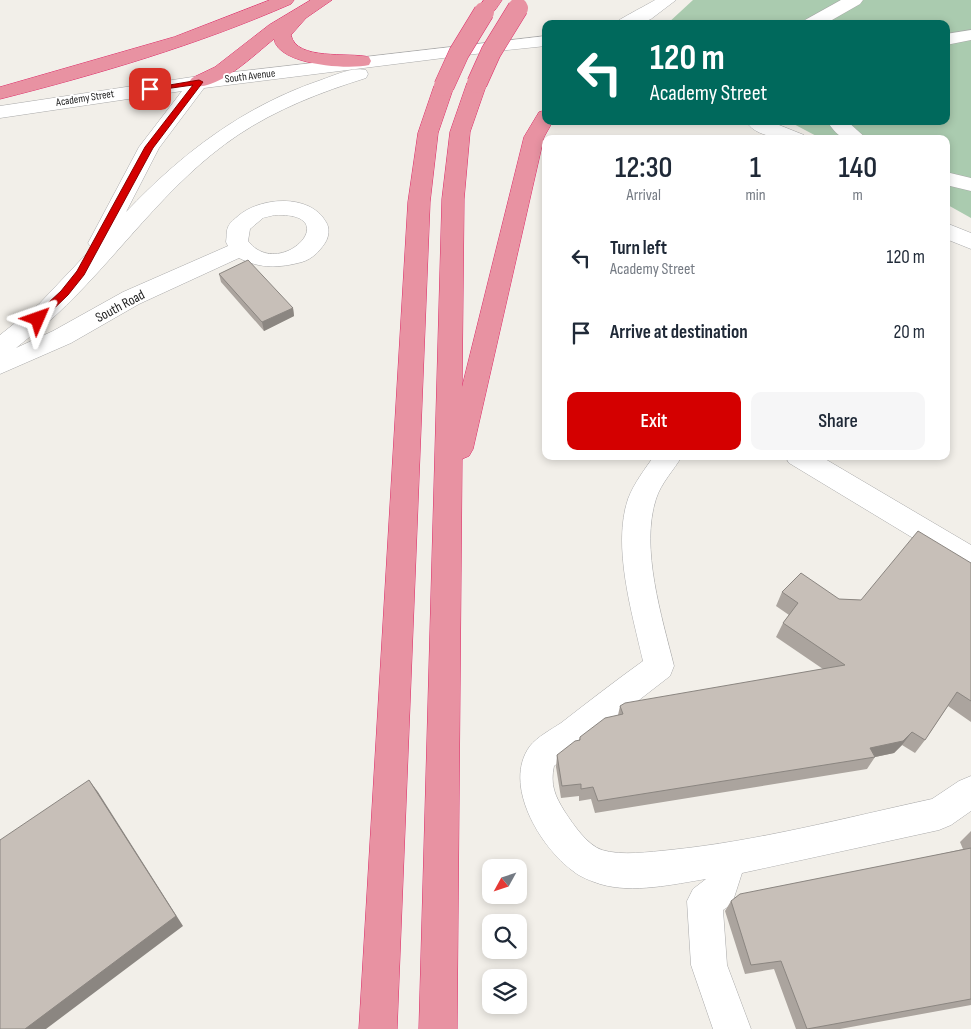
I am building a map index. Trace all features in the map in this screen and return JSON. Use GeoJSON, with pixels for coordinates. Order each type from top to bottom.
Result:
{"type":"FeatureCollection","features":[{"type":"Feature","properties":{"kind":"highway"},"geometry":{"type":"LineString","coordinates":[[0,93],[182,42],[221,28],[285,0]]}},
{"type":"Feature","properties":{"kind":"highway"},"geometry":{"type":"LineString","coordinates":[[199,82],[222,71],[301,6],[323,0]]}},
{"type":"Feature","properties":{"kind":"highway"},"geometry":{"type":"LineString","coordinates":[[438,1029],[454,176],[460,132],[477,83],[491,52],[521,4]]}},
{"type":"Feature","properties":{"kind":"highway"},"geometry":{"type":"LineString","coordinates":[[301,6],[284,29],[281,38],[284,46],[303,56],[362,61]]}},
{"type":"Feature","properties":{"kind":"highway"},"geometry":{"type":"LineString","coordinates":[[378,1029],[419,202],[428,133],[444,86],[459,53],[489,6]]}},
{"type":"Feature","properties":{"kind":"highway"},"geometry":{"type":"LineString","coordinates":[[447,502],[534,136],[542,123]]}},
{"type":"Feature","properties":{"kind":"highway"},"geometry":{"type":"LineString","coordinates":[[365,1029],[382,952]]}},
{"type":"Feature","properties":{"kind":"street"},"geometry":{"type":"LineString","coordinates":[[817,20],[854,0]]}},
{"type":"Feature","properties":{"kind":"street"},"geometry":{"type":"LineString","coordinates":[[633,20],[645,15],[666,1]]}},
{"type":"Feature","properties":{"kind":"street"},"geometry":{"type":"LineString","coordinates":[[651,20],[666,1]]}},
{"type":"Feature","properties":{"kind":"street"},"geometry":{"type":"LineString","coordinates":[[950,39],[971,35]]}},
{"type":"Feature","properties":{"kind":"street"},"geometry":{"type":"LineString","coordinates":[[506,44],[542,38]]}},
{"type":"Feature","properties":{"kind":"street","name":"South Avenue"},"geometry":{"type":"LineString","coordinates":[[199,82],[362,61],[542,41]]}},
{"type":"Feature","properties":{"kind":"street"},"geometry":{"type":"LineString","coordinates":[[0,348],[28,327],[64,293],[186,164],[232,130],[266,110],[318,87],[432,53]]}},
{"type":"Feature","properties":{"kind":"street"},"geometry":{"type":"LineString","coordinates":[[64,293],[94,251],[149,147],[199,82]]}},
{"type":"Feature","properties":{"kind":"street","name":"Academy Street"},"geometry":{"type":"LineString","coordinates":[[0,112],[199,82]]}},
{"type":"Feature","properties":{"kind":"street"},"geometry":{"type":"LineString","coordinates":[[758,125],[768,135]]}},
{"type":"Feature","properties":{"kind":"street"},"geometry":{"type":"LineString","coordinates":[[761,125],[787,135]]}},
{"type":"Feature","properties":{"kind":"street"},"geometry":{"type":"LineString","coordinates":[[840,125],[851,135]]}},
{"type":"Feature","properties":{"kind":"street"},"geometry":{"type":"LineString","coordinates":[[950,179],[971,185]]}},
{"type":"Feature","properties":{"kind":"street"},"geometry":{"type":"LineString","coordinates":[[950,232],[971,242]]}},
{"type":"Feature","properties":{"kind":"street","name":"South Road"},"geometry":{"type":"LineString","coordinates":[[0,365],[62,337],[131,298],[241,249]]}},
{"type":"Feature","properties":{"kind":"street"},"geometry":{"type":"LineString","coordinates":[[667,460],[641,501],[637,553],[642,596],[659,666],[542,756],[536,770],[536,790],[541,806],[561,836],[590,863],[610,870],[681,866],[729,859],[939,814],[971,792]]}},
{"type":"Feature","properties":{"kind":"street"},"geometry":{"type":"LineString","coordinates":[[805,460],[971,559]]}},
{"type":"Feature","properties":{"kind":"street"},"geometry":{"type":"LineString","coordinates":[[729,859],[720,892],[705,901],[709,966],[732,1029]]}},
{"type":"Feature","properties":{"kind":"green space"},"geometry":{"type":"Polygon","coordinates":[[[693,0],[971,0],[971,218],[950,206],[950,135],[814,135],[796,125],[950,125],[950,20],[671,20],[693,0]]]}},
{"type":"Feature","properties":{"kind":"building"},"geometry":{"type":"Polygon","coordinates":[[[248,260],[293,308],[262,322],[219,274],[248,260]]]}},
{"type":"Feature","properties":{"kind":"building"},"geometry":{"type":"Polygon","coordinates":[[[918,531],[971,563],[971,701],[957,692],[925,740],[912,732],[903,741],[870,748],[875,757],[598,801],[593,787],[581,789],[581,784],[562,786],[557,755],[575,741],[580,740],[580,737],[605,718],[623,714],[620,706],[625,703],[845,665],[783,623],[798,603],[782,592],[801,573],[839,599],[861,600],[918,531]]]}},
{"type":"Feature","properties":{"kind":"building"},"geometry":{"type":"Polygon","coordinates":[[[89,780],[176,916],[25,1029],[0,1029],[0,840],[89,780]]]}},
{"type":"Feature","properties":{"kind":"building"},"geometry":{"type":"Polygon","coordinates":[[[971,848],[971,999],[807,1029],[781,961],[751,965],[731,901],[740,894],[971,848]]]}},
{"type":"Feature","properties":{"kind":"route"},"geometry":{"type":"LineString","coordinates":[[38,319],[81,273],[107,229],[149,147],[199,82],[150,89]]}}]}
